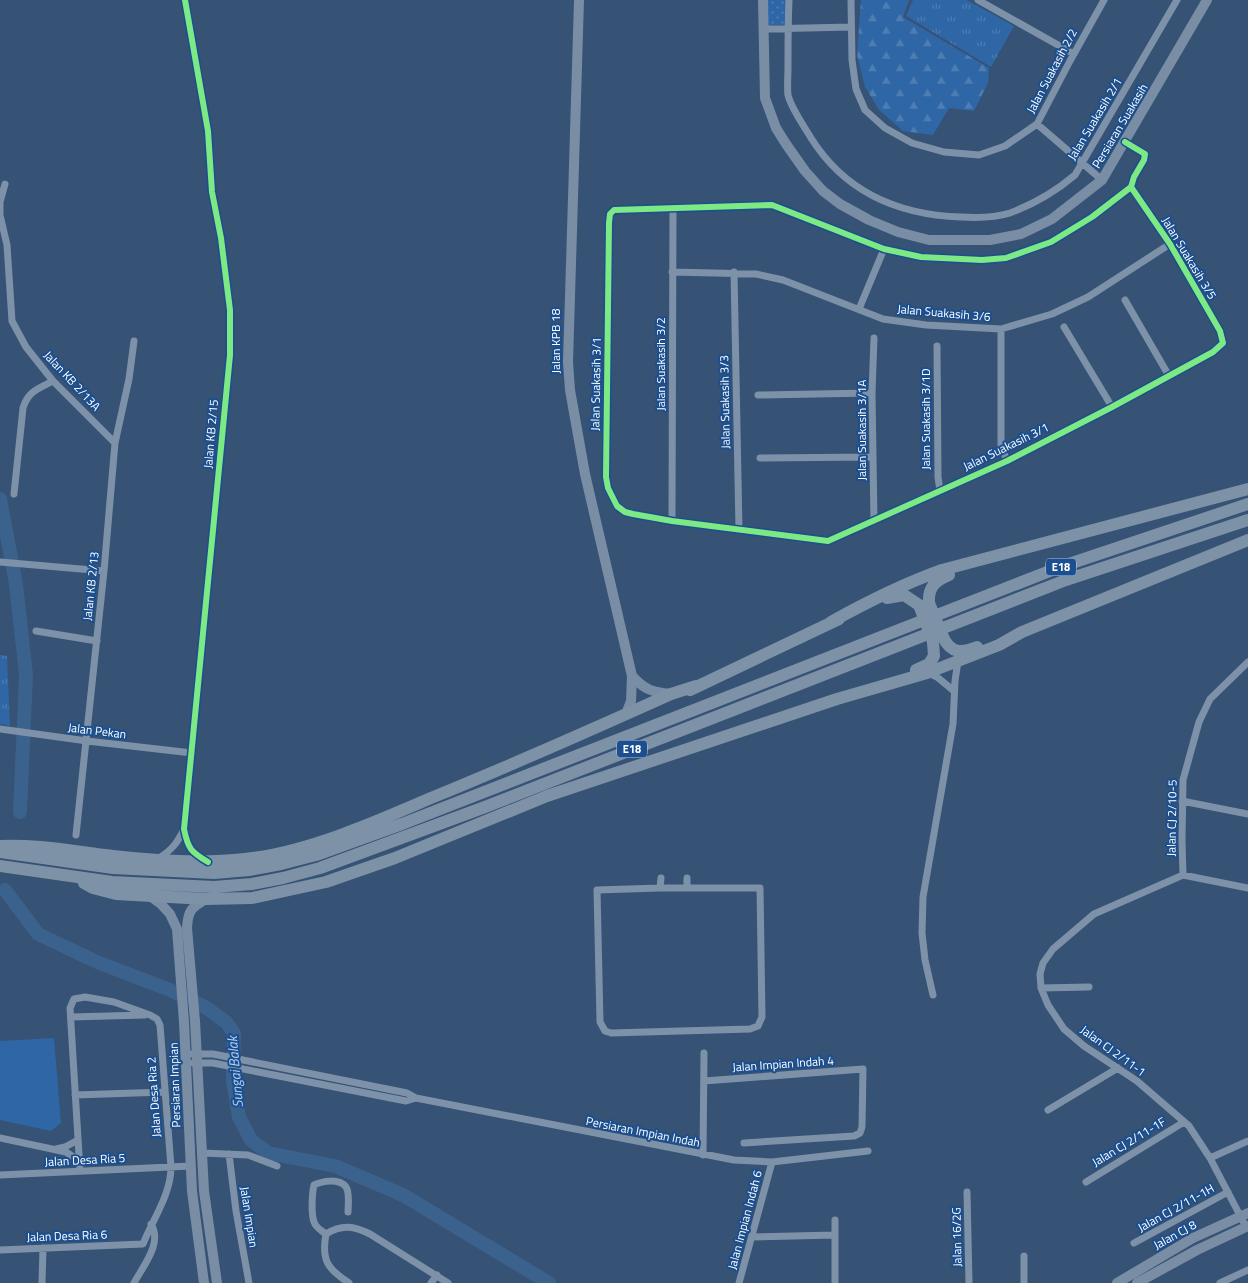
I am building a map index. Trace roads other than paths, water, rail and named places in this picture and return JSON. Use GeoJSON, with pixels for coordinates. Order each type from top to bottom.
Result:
{"type":"FeatureCollection","features":[{"type":"Feature","properties":{"kind":"highway"},"geometry":{"type":"LineString","coordinates":[[831,622],[865,603],[914,580],[942,570],[1248,488]]}},
{"type":"Feature","properties":{"kind":"highway","name":"E18"},"geometry":{"type":"LineString","coordinates":[[0,852],[113,868],[214,873],[249,870],[316,855],[1060,567],[1248,504]]}},
{"type":"Feature","properties":{"kind":"highway","name":"E18"},"geometry":{"type":"LineString","coordinates":[[0,866],[112,882],[214,887],[252,884],[320,868],[485,807],[1066,580],[1248,520]]}},
{"type":"Feature","properties":{"kind":"highway"},"geometry":{"type":"LineString","coordinates":[[938,640],[954,650],[966,651],[1022,632],[1248,540]]}},
{"type":"Feature","properties":{"kind":"highway"},"geometry":{"type":"LineString","coordinates":[[924,604],[931,587],[939,579],[1006,554]]}},
{"type":"Feature","properties":{"kind":"highway"},"geometry":{"type":"LineString","coordinates":[[529,774],[546,759],[674,700],[696,686],[831,622],[892,596],[904,595],[924,604],[938,640],[930,664],[872,689]]}},
{"type":"Feature","properties":{"kind":"highway"},"geometry":{"type":"LineString","coordinates":[[72,877],[93,888],[116,894],[206,900],[252,898],[326,882],[395,858],[547,796],[837,699],[927,673],[999,645],[1022,632]]}},
{"type":"Feature","properties":{"kind":"highway"},"geometry":{"type":"LineString","coordinates":[[0,846],[43,848],[156,860],[208,862],[278,854],[351,830],[463,785],[671,694],[696,686]]}},
{"type":"Feature","properties":{"kind":"street","name":"Jalan KB 2/15"},"geometry":{"type":"LineString","coordinates":[[185,0],[208,132],[212,192],[221,238],[230,316],[230,355],[184,829],[187,845],[194,854],[208,862]]}},
{"type":"Feature","properties":{"kind":"street","name":"Jalan KPB 18"},"geometry":{"type":"LineString","coordinates":[[579,0],[568,362],[570,390],[586,474],[632,676],[631,701],[626,714]]}},
{"type":"Feature","properties":{"kind":"street","name":"Persiaran Suakasih"},"geometry":{"type":"LineString","coordinates":[[763,0],[765,98],[776,128],[805,171],[822,191],[840,204],[869,220],[898,232],[929,240],[990,240],[1021,234],[1052,219],[1102,180],[1207,0]]}},
{"type":"Feature","properties":{"kind":"street","name":"Jalan Suakasih 2/1"},"geometry":{"type":"LineString","coordinates":[[789,0],[788,95],[799,119],[817,147],[838,172],[883,202],[926,214],[984,218],[1009,213],[1040,199],[1075,175],[1178,0]]}},
{"type":"Feature","properties":{"kind":"street","name":"Jalan Suakasih 2/2"},"geometry":{"type":"LineString","coordinates":[[851,0],[852,60],[856,89],[865,110],[885,128],[912,143],[944,152],[979,155],[1005,146],[1037,124],[1104,0]]}},
{"type":"Feature","properties":{"kind":"street"},"geometry":{"type":"LineString","coordinates":[[978,0],[1074,54]]}},
{"type":"Feature","properties":{"kind":"street"},"geometry":{"type":"LineString","coordinates":[[763,29],[851,27]]}},
{"type":"Feature","properties":{"kind":"street"},"geometry":{"type":"LineString","coordinates":[[1037,124],[1082,165],[1102,180]]}},
{"type":"Feature","properties":{"kind":"street","name":"Jalan Suakasih 3/1"},"geometry":{"type":"LineString","coordinates":[[1125,142],[1145,154],[1131,187],[1092,217],[1051,242],[1006,258],[982,260],[921,257],[884,249],[772,205],[614,210],[610,214],[606,467],[608,488],[617,506],[625,512],[633,514],[672,521],[828,541],[1007,460],[1112,407],[1212,352],[1223,343]]}},
{"type":"Feature","properties":{"kind":"street","name":"Jalan KB 2/13A"},"geometry":{"type":"LineString","coordinates":[[5,184],[0,202],[0,215],[7,245],[12,321],[26,347],[53,381],[115,443]]}},
{"type":"Feature","properties":{"kind":"street","name":"Jalan Suakasih 3/5"},"geometry":{"type":"LineString","coordinates":[[1131,187],[1170,244],[1220,331],[1223,343]]}},
{"type":"Feature","properties":{"kind":"street","name":"Jalan Suakasih 3/2"},"geometry":{"type":"LineString","coordinates":[[672,208],[672,521]]}},
{"type":"Feature","properties":{"kind":"street","name":"Jalan Suakasih 3/6"},"geometry":{"type":"LineString","coordinates":[[672,272],[756,274],[783,280],[883,319],[926,325],[1001,329],[1052,314],[1088,297],[1170,244]]}},
{"type":"Feature","properties":{"kind":"street"},"geometry":{"type":"LineString","coordinates":[[859,309],[884,249]]}},
{"type":"Feature","properties":{"kind":"street","name":"Jalan Suakasih 3/3"},"geometry":{"type":"LineString","coordinates":[[734,272],[739,530]]}},
{"type":"Feature","properties":{"kind":"street"},"geometry":{"type":"LineString","coordinates":[[1125,300],[1169,376]]}},
{"type":"Feature","properties":{"kind":"street"},"geometry":{"type":"LineString","coordinates":[[1064,327],[1112,407]]}},
{"type":"Feature","properties":{"kind":"street"},"geometry":{"type":"LineString","coordinates":[[1001,329],[1001,445],[1007,460]]}},
{"type":"Feature","properties":{"kind":"street","name":"Jalan Suakasih 3/1A"},"geometry":{"type":"LineString","coordinates":[[874,338],[872,393],[874,521]]}},
{"type":"Feature","properties":{"kind":"street","name":"Jalan KB 2/13"},"geometry":{"type":"LineString","coordinates":[[76,835],[104,571],[115,443],[129,379],[134,341]]}},
{"type":"Feature","properties":{"kind":"street","name":"Jalan Suakasih 3/1D"},"geometry":{"type":"LineString","coordinates":[[937,346],[938,477],[940,491]]}},
{"type":"Feature","properties":{"kind":"street"},"geometry":{"type":"LineString","coordinates":[[14,494],[23,408],[26,397],[34,390],[53,381]]}},
{"type":"Feature","properties":{"kind":"street"},"geometry":{"type":"LineString","coordinates":[[758,395],[872,393]]}},
{"type":"Feature","properties":{"kind":"street"},"geometry":{"type":"LineString","coordinates":[[760,458],[873,457]]}},
{"type":"Feature","properties":{"kind":"street"},"geometry":{"type":"LineString","coordinates":[[1,562],[104,571]]}},
{"type":"Feature","properties":{"kind":"street"},"geometry":{"type":"LineString","coordinates":[[36,631],[97,641]]}},
{"type":"Feature","properties":{"kind":"street"},"geometry":{"type":"LineString","coordinates":[[933,995],[925,960],[922,915],[930,856],[953,724],[954,691],[958,661]]}},
{"type":"Feature","properties":{"kind":"street","name":"Jalan CJ 2/10-5"},"geometry":{"type":"LineString","coordinates":[[1183,875],[1183,780],[1199,722],[1210,699],[1248,662]]}},
{"type":"Feature","properties":{"kind":"street"},"geometry":{"type":"LineString","coordinates":[[927,673],[937,677],[954,691]]}},
{"type":"Feature","properties":{"kind":"street"},"geometry":{"type":"LineString","coordinates":[[632,676],[651,692],[671,694]]}},
{"type":"Feature","properties":{"kind":"street","name":"Jalan Pekan"},"geometry":{"type":"LineString","coordinates":[[0,729],[192,753]]}},
{"type":"Feature","properties":{"kind":"street"},"geometry":{"type":"LineString","coordinates":[[1182,801],[1248,813]]}},
{"type":"Feature","properties":{"kind":"street","name":"Jalan KB 2/15"},"geometry":{"type":"LineString","coordinates":[[156,860],[169,852],[177,844],[184,829]]}},
{"type":"Feature","properties":{"kind":"street"},"geometry":{"type":"LineString","coordinates":[[1089,987],[1041,988],[1040,974],[1043,964],[1053,949],[1094,914],[1183,875],[1248,888]]}},
{"type":"Feature","properties":{"kind":"street"},"geometry":{"type":"LineString","coordinates":[[660,878],[660,888]]}},
{"type":"Feature","properties":{"kind":"street"},"geometry":{"type":"LineString","coordinates":[[687,878],[687,888]]}},
{"type":"Feature","properties":{"kind":"street"},"geometry":{"type":"LineString","coordinates":[[687,888],[760,888],[762,1017],[758,1026],[750,1029],[611,1033],[605,1031],[600,1022],[597,890],[687,888]]}},
{"type":"Feature","properties":{"kind":"street","name":"Persiaran Impian"},"geometry":{"type":"LineString","coordinates":[[150,896],[170,914],[177,929],[186,983],[192,1058],[202,1141],[204,1191],[217,1283]]}},
{"type":"Feature","properties":{"kind":"street","name":"Persiaran Impian"},"geometry":{"type":"LineString","coordinates":[[186,983],[188,914],[193,907],[206,900]]}},
{"type":"Feature","properties":{"kind":"street","name":"Jalan CJ 2/11-1"},"geometry":{"type":"LineString","coordinates":[[1041,988],[1048,1005],[1064,1028],[1084,1046],[1136,1081],[1189,1126],[1210,1158],[1228,1192],[1244,1214],[1247,1226]]}},
{"type":"Feature","properties":{"kind":"street"},"geometry":{"type":"LineString","coordinates":[[80,1171],[70,1008],[74,999],[85,997],[114,1002],[150,1015]]}},
{"type":"Feature","properties":{"kind":"street"},"geometry":{"type":"LineString","coordinates":[[71,1017],[150,1015]]}},
{"type":"Feature","properties":{"kind":"street","name":"Jalan Desa Ria 2"},"geometry":{"type":"LineString","coordinates":[[135,1244],[143,1244],[171,1179],[160,1025],[157,1019],[150,1015]]}},
{"type":"Feature","properties":{"kind":"street"},"geometry":{"type":"LineString","coordinates":[[703,1155],[704,1053]]}},
{"type":"Feature","properties":{"kind":"street","name":"Persiaran Impian Indah"},"geometry":{"type":"LineString","coordinates":[[192,1058],[213,1054],[407,1093],[416,1098],[734,1160],[772,1162],[868,1151]]}},
{"type":"Feature","properties":{"kind":"street","name":"Persiaran Impian"},"geometry":{"type":"LineString","coordinates":[[192,1058],[192,1191],[204,1283]]}},
{"type":"Feature","properties":{"kind":"street","name":"Persiaran Impian Indah"},"geometry":{"type":"LineString","coordinates":[[192,1058],[378,1096],[406,1101],[416,1098]]}},
{"type":"Feature","properties":{"kind":"street"},"geometry":{"type":"LineString","coordinates":[[1048,1110],[1118,1068]]}},
{"type":"Feature","properties":{"kind":"street","name":"Jalan Impian Indah 4"},"geometry":{"type":"LineString","coordinates":[[704,1081],[863,1069],[862,1128],[860,1133],[854,1136],[744,1143]]}},
{"type":"Feature","properties":{"kind":"street"},"geometry":{"type":"LineString","coordinates":[[75,1095],[165,1092]]}},
{"type":"Feature","properties":{"kind":"street","name":"Jalan CJ 2/11-1F"},"geometry":{"type":"LineString","coordinates":[[1086,1182],[1184,1122]]}},
{"type":"Feature","properties":{"kind":"street"},"geometry":{"type":"LineString","coordinates":[[0,1138],[66,1152],[79,1161]]}},
{"type":"Feature","properties":{"kind":"street"},"geometry":{"type":"LineString","coordinates":[[53,1149],[65,1147],[78,1140]]}},
{"type":"Feature","properties":{"kind":"street"},"geometry":{"type":"LineString","coordinates":[[202,1141],[200,1151],[191,1166],[198,1174],[204,1191]]}},
{"type":"Feature","properties":{"kind":"street"},"geometry":{"type":"LineString","coordinates":[[1210,1158],[1248,1141]]}},
{"type":"Feature","properties":{"kind":"street"},"geometry":{"type":"LineString","coordinates":[[202,1153],[248,1155],[276,1166]]}},
{"type":"Feature","properties":{"kind":"street","name":"Jalan Impian"},"geometry":{"type":"LineString","coordinates":[[229,1154],[236,1211],[249,1283]]}},
{"type":"Feature","properties":{"kind":"street","name":"Jalan Impian Indah 6"},"geometry":{"type":"LineString","coordinates":[[739,1283],[772,1162]]}},
{"type":"Feature","properties":{"kind":"street","name":"Jalan Desa Ria 5"},"geometry":{"type":"LineString","coordinates":[[0,1175],[191,1166]]}},
{"type":"Feature","properties":{"kind":"street"},"geometry":{"type":"LineString","coordinates":[[326,1234],[314,1222],[312,1192],[314,1185],[329,1181],[345,1186],[348,1193],[348,1212]]}},
{"type":"Feature","properties":{"kind":"street","name":"Jalan 16/2G"},"geometry":{"type":"LineString","coordinates":[[967,1192],[969,1283]]}},
{"type":"Feature","properties":{"kind":"street","name":"Jalan CJ 2/11-1H"},"geometry":{"type":"LineString","coordinates":[[1134,1244],[1228,1192]]}},
{"type":"Feature","properties":{"kind":"street","name":"Jalan CJ 8"},"geometry":{"type":"LineString","coordinates":[[1117,1283],[1193,1238],[1244,1214]]}},
{"type":"Feature","properties":{"kind":"street"},"geometry":{"type":"LineString","coordinates":[[834,1220],[835,1283]]}},
{"type":"Feature","properties":{"kind":"street"},"geometry":{"type":"LineString","coordinates":[[134,1283],[154,1244],[155,1230],[151,1224]]}},
{"type":"Feature","properties":{"kind":"street","name":"Jalan CJ 8"},"geometry":{"type":"LineString","coordinates":[[1140,1282],[1247,1226]]}},
{"type":"Feature","properties":{"kind":"street"},"geometry":{"type":"LineString","coordinates":[[349,1283],[335,1273],[326,1262],[324,1246],[326,1234],[335,1228],[359,1228],[448,1283]]}},
{"type":"Feature","properties":{"kind":"street"},"geometry":{"type":"LineString","coordinates":[[752,1237],[835,1235]]}},
{"type":"Feature","properties":{"kind":"street","name":"Jalan Desa Ria 6"},"geometry":{"type":"LineString","coordinates":[[0,1250],[135,1244]]}},
{"type":"Feature","properties":{"kind":"street"},"geometry":{"type":"LineString","coordinates":[[42,1283],[43,1248]]}},
{"type":"Feature","properties":{"kind":"street"},"geometry":{"type":"LineString","coordinates":[[1024,1256],[1024,1283]]}},
{"type":"Feature","properties":{"kind":"street"},"geometry":{"type":"LineString","coordinates":[[1220,1283],[1248,1270]]}},
{"type":"Feature","properties":{"kind":"street"},"geometry":{"type":"LineString","coordinates":[[431,1283],[437,1276]]}},
{"type":"Feature","properties":{"kind":"waterway"},"geometry":{"type":"LineString","coordinates":[[0,499],[16,584],[26,675],[20,812]]}},
{"type":"Feature","properties":{"kind":"waterway","name":"Sungai Balak"},"geometry":{"type":"LineString","coordinates":[[5,890],[38,934],[97,962],[170,990],[205,1007],[226,1022],[234,1033],[233,1081],[239,1117],[251,1140],[268,1153],[335,1166],[403,1195],[549,1283]]}}]}
